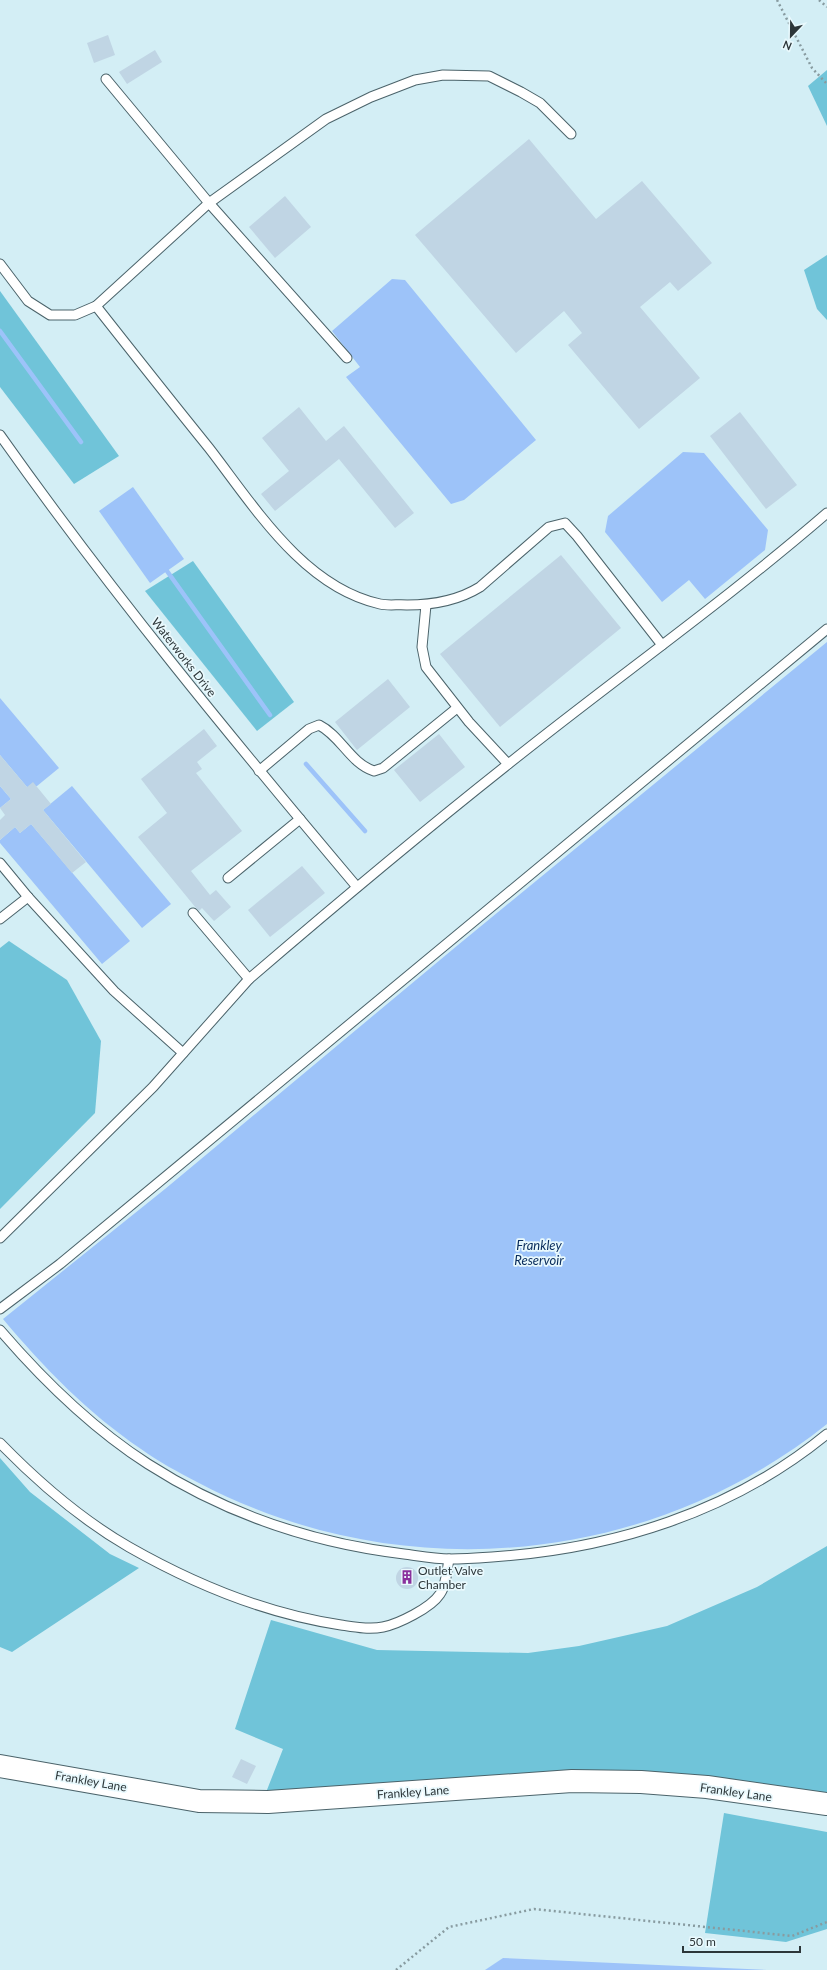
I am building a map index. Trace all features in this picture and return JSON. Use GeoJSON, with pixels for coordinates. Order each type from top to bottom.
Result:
{"type":"FeatureCollection","features":[{"type":"Feature","properties":{"kind":"street","name":"Frankley Lane"},"geometry":{"type":"LineString","coordinates":[[0,1766],[199,1801],[268,1802],[572,1781],[641,1782],[707,1788],[827,1804]]}},
{"type":"Feature","properties":{"kind":"lane"},"geometry":{"type":"LineString","coordinates":[[0,264],[28,301],[50,315],[75,315],[96,306],[209,203],[326,120],[371,97],[415,80],[444,75],[489,76],[522,92],[540,103],[571,134]]}},
{"type":"Feature","properties":{"kind":"lane"},"geometry":{"type":"LineString","coordinates":[[106,79],[209,203],[347,358]]}},
{"type":"Feature","properties":{"kind":"lane"},"geometry":{"type":"LineString","coordinates":[[96,306],[271,529],[310,568],[336,587],[381,604],[426,605],[469,594],[480,587],[549,527],[565,523],[577,536],[662,645]]}},
{"type":"Feature","properties":{"kind":"lane","name":"Waterworks Drive"},"geometry":{"type":"LineString","coordinates":[[0,435],[61,522],[259,770],[357,887]]}},
{"type":"Feature","properties":{"kind":"lane"},"geometry":{"type":"LineString","coordinates":[[0,1238],[153,1087],[249,979],[357,887],[508,764],[782,552],[827,513]]}},
{"type":"Feature","properties":{"kind":"lane"},"geometry":{"type":"LineString","coordinates":[[426,605],[422,647],[426,667],[457,708],[508,764]]}},
{"type":"Feature","properties":{"kind":"lane"},"geometry":{"type":"LineString","coordinates":[[0,1309],[60,1264],[827,630]]}},
{"type":"Feature","properties":{"kind":"lane"},"geometry":{"type":"LineString","coordinates":[[259,770],[309,729],[319,725],[327,729],[340,740],[361,765],[374,771],[383,768],[457,708]]}},
{"type":"Feature","properties":{"kind":"lane"},"geometry":{"type":"LineString","coordinates":[[228,878],[300,819]]}},
{"type":"Feature","properties":{"kind":"lane"},"geometry":{"type":"LineString","coordinates":[[0,863],[28,897],[114,991],[183,1053]]}},
{"type":"Feature","properties":{"kind":"lane"},"geometry":{"type":"LineString","coordinates":[[0,919],[28,897]]}},
{"type":"Feature","properties":{"kind":"lane"},"geometry":{"type":"LineString","coordinates":[[193,914],[249,979]]}},
{"type":"Feature","properties":{"kind":"lane"},"geometry":{"type":"LineString","coordinates":[[0,1330],[48,1381],[96,1426],[146,1463],[224,1505],[270,1524],[313,1538],[363,1549],[449,1560],[523,1555],[577,1547],[638,1532],[703,1509],[776,1471],[827,1434]]}},
{"type":"Feature","properties":{"kind":"lane"},"geometry":{"type":"LineString","coordinates":[[0,1443],[16,1460],[73,1509],[129,1546],[198,1581],[287,1614],[359,1628],[383,1627],[413,1615],[429,1605],[440,1594],[449,1560]]}},
{"type":"Feature","properties":{"kind":"path"},"geometry":{"type":"LineString","coordinates":[[777,0],[812,68],[827,84]]}},
{"type":"Feature","properties":{"kind":"path"},"geometry":{"type":"LineString","coordinates":[[819,0],[827,7]]}},
{"type":"Feature","properties":{"kind":"path"},"geometry":{"type":"LineString","coordinates":[[396,1970],[449,1927],[534,1910],[792,1936],[827,1922]]}},
{"type":"Feature","properties":{"kind":"shaded area"},"geometry":{"type":"Polygon","coordinates":[[[827,70],[827,126],[808,86],[827,70]]]}},
{"type":"Feature","properties":{"kind":"shaded area"},"geometry":{"type":"Polygon","coordinates":[[[827,255],[827,320],[817,309],[804,270],[827,255]]]}},
{"type":"Feature","properties":{"kind":"shaded area"},"geometry":{"type":"Polygon","coordinates":[[[0,291],[119,456],[74,484],[0,387],[0,291]]]}},
{"type":"Feature","properties":{"kind":"shaded area"},"geometry":{"type":"Polygon","coordinates":[[[193,561],[294,702],[257,731],[145,591],[193,561]]]}},
{"type":"Feature","properties":{"kind":"shaded area"},"geometry":{"type":"Polygon","coordinates":[[[9,941],[67,980],[101,1041],[95,1113],[0,1209],[0,948],[9,941]]]}},
{"type":"Feature","properties":{"kind":"shaded area"},"geometry":{"type":"Polygon","coordinates":[[[0,1458],[30,1492],[110,1554],[139,1568],[12,1652],[0,1647],[0,1458]]]}},
{"type":"Feature","properties":{"kind":"shaded area"},"geometry":{"type":"Polygon","coordinates":[[[827,1546],[827,1793],[739,1784],[265,1795],[283,1749],[235,1729],[271,1620],[377,1650],[528,1653],[579,1646],[667,1626],[757,1587],[827,1546]]]}},
{"type":"Feature","properties":{"kind":"shaded area"},"geometry":{"type":"Polygon","coordinates":[[[724,1813],[827,1832],[827,1929],[786,1942],[705,1933],[724,1813]]]}},
{"type":"Feature","properties":{"kind":"water"},"geometry":{"type":"Polygon","coordinates":[[[392,279],[405,280],[536,440],[464,500],[451,504],[346,377],[360,367],[332,331],[392,279]]]}},
{"type":"Feature","properties":{"kind":"water"},"geometry":{"type":"Polygon","coordinates":[[[683,452],[704,453],[768,530],[765,550],[705,599],[689,580],[662,602],[605,532],[608,516],[683,452]]]}},
{"type":"Feature","properties":{"kind":"water"},"geometry":{"type":"Polygon","coordinates":[[[133,487],[184,559],[150,583],[99,511],[133,487]]]}},
{"type":"Feature","properties":{"kind":"water","name":"Frankley Reservoir"},"geometry":{"type":"Polygon","coordinates":[[[827,642],[827,1424],[757,1472],[681,1508],[602,1533],[521,1547],[438,1548],[355,1538],[275,1516],[197,1482],[155,1458],[122,1435],[85,1405],[34,1355],[3,1319],[165,1189],[458,945],[827,642]]]}},
{"type":"Feature","properties":{"kind":"water"},"geometry":{"type":"Polygon","coordinates":[[[0,698],[59,768],[37,786],[27,787],[0,755],[0,698]]]}},
{"type":"Feature","properties":{"kind":"water"},"geometry":{"type":"Polygon","coordinates":[[[0,786],[11,799],[0,808],[0,786]]]}},
{"type":"Feature","properties":{"kind":"water"},"geometry":{"type":"Polygon","coordinates":[[[72,786],[171,904],[142,928],[43,810],[72,786]]]}},
{"type":"Feature","properties":{"kind":"water"},"geometry":{"type":"Polygon","coordinates":[[[31,824],[130,941],[102,964],[0,843],[0,840],[15,827],[20,833],[31,824]]]}},
{"type":"Feature","properties":{"kind":"water"},"geometry":{"type":"Polygon","coordinates":[[[503,1958],[767,1970],[485,1970],[503,1958]]]}},
{"type":"Feature","properties":{"kind":"building"},"geometry":{"type":"Polygon","coordinates":[[[108,35],[115,55],[94,63],[87,43],[108,35]]]}},
{"type":"Feature","properties":{"kind":"building"},"geometry":{"type":"Polygon","coordinates":[[[155,50],[162,62],[127,84],[119,72],[155,50]]]}},
{"type":"Feature","properties":{"kind":"building"},"geometry":{"type":"Polygon","coordinates":[[[529,139],[596,219],[642,181],[712,263],[678,291],[670,282],[640,307],[700,378],[639,429],[568,345],[582,333],[564,311],[516,353],[415,235],[529,139]]]}},
{"type":"Feature","properties":{"kind":"building"},"geometry":{"type":"Polygon","coordinates":[[[285,196],[311,227],[275,258],[249,227],[285,196]]]}},
{"type":"Feature","properties":{"kind":"building"},"geometry":{"type":"Polygon","coordinates":[[[299,407],[326,441],[344,426],[414,513],[395,528],[339,459],[275,511],[261,494],[289,471],[262,438],[299,407]]]}},
{"type":"Feature","properties":{"kind":"building"},"geometry":{"type":"Polygon","coordinates":[[[740,412],[797,485],[766,509],[710,436],[740,412]]]}},
{"type":"Feature","properties":{"kind":"building"},"geometry":{"type":"Polygon","coordinates":[[[561,555],[621,628],[500,727],[440,654],[561,555]]]}},
{"type":"Feature","properties":{"kind":"building"},"geometry":{"type":"Polygon","coordinates":[[[388,679],[410,707],[357,750],[335,722],[388,679]]]}},
{"type":"Feature","properties":{"kind":"building"},"geometry":{"type":"Polygon","coordinates":[[[204,729],[217,746],[197,762],[202,769],[196,773],[242,831],[191,871],[210,895],[216,890],[231,907],[214,921],[202,908],[199,911],[196,908],[138,837],[167,813],[141,779],[204,729]]]}},
{"type":"Feature","properties":{"kind":"building"},"geometry":{"type":"Polygon","coordinates":[[[439,734],[465,767],[420,802],[394,770],[439,734]]]}},
{"type":"Feature","properties":{"kind":"building"},"geometry":{"type":"Polygon","coordinates":[[[0,755],[27,787],[33,782],[51,804],[43,810],[86,862],[72,873],[31,824],[20,833],[15,827],[0,840],[0,820],[5,815],[0,808],[11,799],[0,786],[0,755]]]}},
{"type":"Feature","properties":{"kind":"building"},"geometry":{"type":"Polygon","coordinates":[[[302,866],[325,893],[270,937],[248,910],[302,866]]]}},
{"type":"Feature","properties":{"kind":"building","name":"Outlet Valve Chamber"},"geometry":{"type":"Polygon","coordinates":[[[403,1567],[411,1567],[418,1574],[418,1582],[411,1589],[403,1589],[396,1582],[396,1574],[403,1567]]]}},
{"type":"Feature","properties":{"kind":"building"},"geometry":{"type":"Polygon","coordinates":[[[241,1759],[256,1766],[247,1784],[232,1777],[241,1759]]]}},
{"type":"Feature","properties":{"kind":"waterway"},"geometry":{"type":"LineString","coordinates":[[0,331],[81,442]]}},
{"type":"Feature","properties":{"kind":"waterway"},"geometry":{"type":"LineString","coordinates":[[167,571],[270,715]]}},
{"type":"Feature","properties":{"kind":"waterway"},"geometry":{"type":"LineString","coordinates":[[306,764],[365,831]]}},
{"type":"Feature","properties":{"kind":"place","name":"Outlet Valve Chamber"},"geometry":{"type":"Point","coordinates":[407,1577]}}]}
